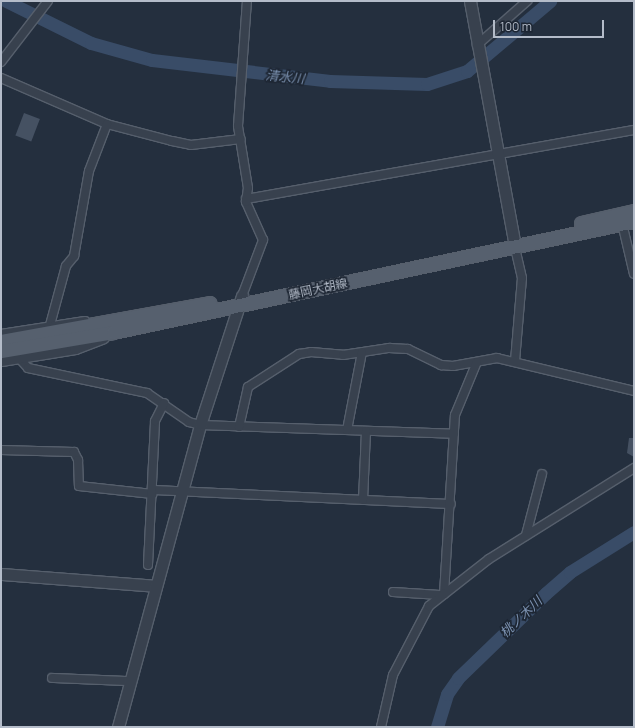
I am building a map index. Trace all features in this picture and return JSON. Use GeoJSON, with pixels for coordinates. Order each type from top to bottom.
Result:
{"type":"FeatureCollection","features":[{"type":"Feature","properties":{"kind":"main road","name":"藤岡大胡線"},"geometry":{"type":"LineString","coordinates":[[514,242],[634,211]]}},
{"type":"Feature","properties":{"kind":"main road","name":"藤岡大胡線"},"geometry":{"type":"LineString","coordinates":[[1,351],[113,332],[239,301],[514,242],[628,222]]}},
{"type":"Feature","properties":{"kind":"main road","name":"藤岡大胡線"},"geometry":{"type":"LineString","coordinates":[[1,341],[239,301]]}},
{"type":"Feature","properties":{"kind":"street"},"geometry":{"type":"LineString","coordinates":[[1,62],[48,1]]}},
{"type":"Feature","properties":{"kind":"street"},"geometry":{"type":"LineString","coordinates":[[118,727],[128,681],[183,490],[200,425],[239,301],[263,240],[246,199],[241,139],[241,58],[248,1]]}},
{"type":"Feature","properties":{"kind":"street"},"geometry":{"type":"LineString","coordinates":[[470,1],[497,153],[522,278],[515,361]]}},
{"type":"Feature","properties":{"kind":"street"},"geometry":{"type":"LineString","coordinates":[[477,45],[527,1]]}},
{"type":"Feature","properties":{"kind":"street"},"geometry":{"type":"LineString","coordinates":[[1,78],[107,124],[191,145],[241,139]]}},
{"type":"Feature","properties":{"kind":"street"},"geometry":{"type":"LineString","coordinates":[[52,325],[66,266],[74,256],[89,171],[107,124]]}},
{"type":"Feature","properties":{"kind":"street"},"geometry":{"type":"LineString","coordinates":[[246,199],[497,153],[634,130]]}},
{"type":"Feature","properties":{"kind":"street"},"geometry":{"type":"LineString","coordinates":[[628,222],[634,274]]}},
{"type":"Feature","properties":{"kind":"street"},"geometry":{"type":"LineString","coordinates":[[1,334],[80,321],[95,325]]}},
{"type":"Feature","properties":{"kind":"street"},"geometry":{"type":"LineString","coordinates":[[1,360],[75,348],[113,332]]}},
{"type":"Feature","properties":{"kind":"street"},"geometry":{"type":"LineString","coordinates":[[240,427],[246,388],[299,354],[408,349],[441,365],[477,362],[497,358],[515,361],[634,391]]}},
{"type":"Feature","properties":{"kind":"street"},"geometry":{"type":"LineString","coordinates":[[347,430],[362,352]]}},
{"type":"Feature","properties":{"kind":"street"},"geometry":{"type":"LineString","coordinates":[[19,358],[28,368],[147,393],[164,403],[189,422],[200,425],[454,434]]}},
{"type":"Feature","properties":{"kind":"street"},"geometry":{"type":"LineString","coordinates":[[442,594],[448,511],[451,504],[454,434],[460,397],[470,383],[477,362]]}},
{"type":"Feature","properties":{"kind":"street"},"geometry":{"type":"LineString","coordinates":[[148,565],[156,416],[164,403]]}},
{"type":"Feature","properties":{"kind":"street"},"geometry":{"type":"LineString","coordinates":[[363,500],[366,431]]}},
{"type":"Feature","properties":{"kind":"street"},"geometry":{"type":"LineString","coordinates":[[1,450],[74,452],[78,460],[79,486],[153,492],[183,490],[451,504]]}},
{"type":"Feature","properties":{"kind":"street"},"geometry":{"type":"LineString","coordinates":[[381,727],[388,689],[402,654],[424,613],[442,594],[526,536],[634,468]]}},
{"type":"Feature","properties":{"kind":"street"},"geometry":{"type":"LineString","coordinates":[[526,536],[542,474]]}},
{"type":"Feature","properties":{"kind":"street"},"geometry":{"type":"LineString","coordinates":[[1,574],[156,586]]}},
{"type":"Feature","properties":{"kind":"street"},"geometry":{"type":"LineString","coordinates":[[393,592],[442,594]]}},
{"type":"Feature","properties":{"kind":"street"},"geometry":{"type":"LineString","coordinates":[[52,678],[128,681]]}},
{"type":"Feature","properties":{"kind":"building"},"geometry":{"type":"Polygon","coordinates":[[[24,113],[40,119],[31,141],[15,135],[24,113]]]}},
{"type":"Feature","properties":{"kind":"building"},"geometry":{"type":"Polygon","coordinates":[[[629,438],[634,438],[634,457],[627,453],[629,438]]]}},
{"type":"Feature","properties":{"kind":"waterway","name":"清水川"},"geometry":{"type":"LineString","coordinates":[[6,1],[91,43],[152,60],[330,81],[427,84],[467,71],[550,1]]}},
{"type":"Feature","properties":{"kind":"waterway","name":"桃ノ木川"},"geometry":{"type":"LineString","coordinates":[[437,727],[447,694],[458,678],[546,593],[570,572],[634,532]]}}]}
